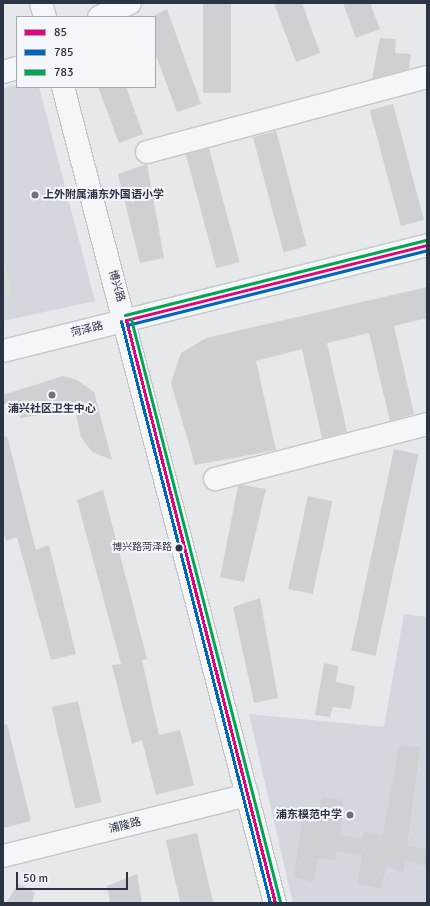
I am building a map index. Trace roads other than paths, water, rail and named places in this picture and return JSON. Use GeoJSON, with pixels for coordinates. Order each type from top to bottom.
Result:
{"type":"FeatureCollection","features":[{"type":"Feature","properties":{"kind":"street"},"geometry":{"type":"LineString","coordinates":[[41,3],[45,16]]}},
{"type":"Feature","properties":{"kind":"street"},"geometry":{"type":"LineString","coordinates":[[101,16],[130,3]]}},
{"type":"Feature","properties":{"kind":"street"},"geometry":{"type":"LineString","coordinates":[[3,72],[16,68]]}},
{"type":"Feature","properties":{"kind":"street"},"geometry":{"type":"LineString","coordinates":[[147,152],[427,77]]}},
{"type":"Feature","properties":{"kind":"street","name":"博兴路"},"geometry":{"type":"LineString","coordinates":[[63,88],[82,169],[126,320],[275,903]]}},
{"type":"Feature","properties":{"kind":"street","name":"菏泽路"},"geometry":{"type":"LineString","coordinates":[[3,351],[427,245]]}},
{"type":"Feature","properties":{"kind":"street"},"geometry":{"type":"LineString","coordinates":[[215,479],[427,424]]}},
{"type":"Feature","properties":{"kind":"street","name":"浦隆路"},"geometry":{"type":"LineString","coordinates":[[3,856],[248,795]]}},
{"type":"Feature","properties":{"kind":"place","name":"上外附属浦东外国语小学"},"geometry":{"type":"Point","coordinates":[35,195]}},
{"type":"Feature","properties":{"kind":"place","name":"浦兴社区卫生中心"},"geometry":{"type":"Point","coordinates":[52,395]}},
{"type":"Feature","properties":{"kind":"place","name":"博兴路菏泽路"},"geometry":{"type":"Point","coordinates":[179,548]}},
{"type":"Feature","properties":{"kind":"place","name":"浦东模范中学"},"geometry":{"type":"Point","coordinates":[350,815]}}]}
